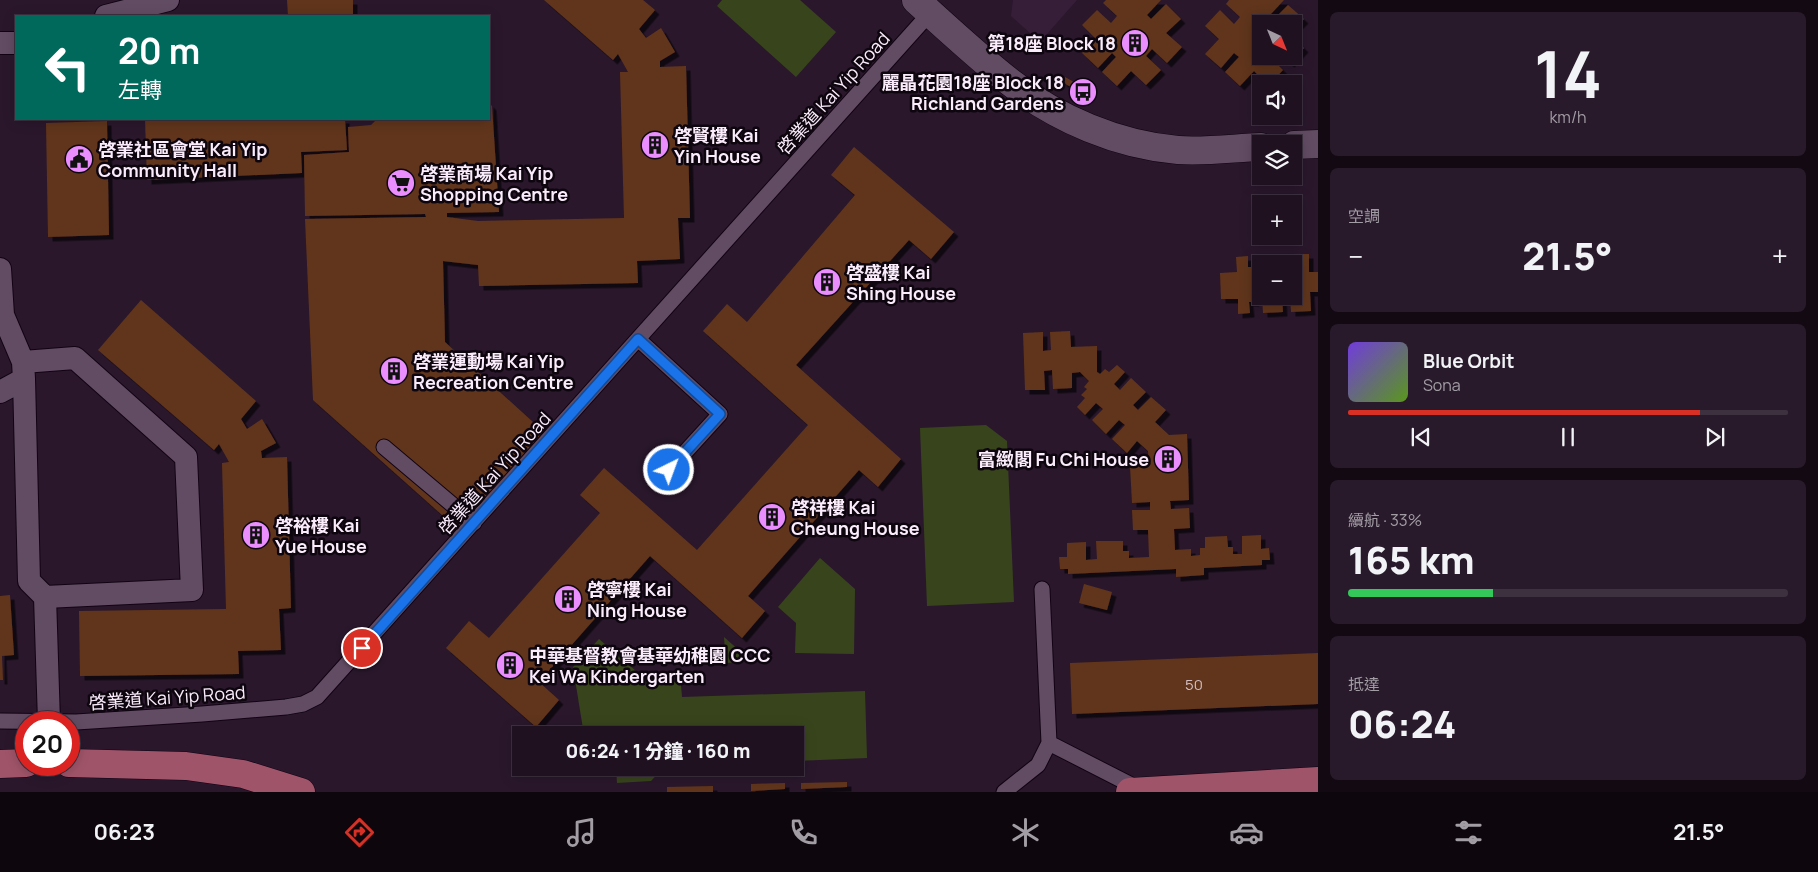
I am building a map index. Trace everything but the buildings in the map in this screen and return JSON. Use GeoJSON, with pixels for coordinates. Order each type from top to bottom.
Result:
{"type":"FeatureCollection","features":[{"type":"Feature","properties":{"kind":"main road"},"geometry":{"type":"LineString","coordinates":[[0,764],[15,763]]}},
{"type":"Feature","properties":{"kind":"main road"},"geometry":{"type":"LineString","coordinates":[[80,763],[186,766],[243,774],[301,792]]}},
{"type":"Feature","properties":{"kind":"main road"},"geometry":{"type":"LineString","coordinates":[[1136,791],[1311,783]]}},
{"type":"Feature","properties":{"kind":"street"},"geometry":{"type":"LineString","coordinates":[[110,15],[168,0]]}},
{"type":"Feature","properties":{"kind":"street"},"geometry":{"type":"LineString","coordinates":[[923,6],[1011,83],[1043,105],[1093,130],[1138,144],[1178,150],[1252,147]]}},
{"type":"Feature","properties":{"kind":"street"},"geometry":{"type":"LineString","coordinates":[[0,43],[15,44]]}},
{"type":"Feature","properties":{"kind":"street"},"geometry":{"type":"LineString","coordinates":[[1302,145],[1318,144]]}},
{"type":"Feature","properties":{"kind":"street"},"geometry":{"type":"LineString","coordinates":[[0,268],[3,315],[23,370],[29,581],[45,597],[49,711]]}},
{"type":"Feature","properties":{"kind":"street"},"geometry":{"type":"LineString","coordinates":[[0,392],[23,370],[75,358],[186,456],[192,590],[45,597]]}},
{"type":"Feature","properties":{"kind":"lane","name":"啓業道 Kai Yip Road"},"geometry":{"type":"LineString","coordinates":[[80,722],[286,707],[303,704],[317,697],[638,339],[923,6]]}},
{"type":"Feature","properties":{"kind":"lane"},"geometry":{"type":"LineString","coordinates":[[638,339],[720,414],[669,470]]}},
{"type":"Feature","properties":{"kind":"lane"},"geometry":{"type":"LineString","coordinates":[[384,447],[474,523]]}},
{"type":"Feature","properties":{"kind":"lane"},"geometry":{"type":"LineString","coordinates":[[1004,792],[1038,765],[1050,742],[1042,589]]}},
{"type":"Feature","properties":{"kind":"lane","name":"啓業道 Kai Yip Road"},"geometry":{"type":"LineString","coordinates":[[0,721],[15,721]]}},
{"type":"Feature","properties":{"kind":"lane"},"geometry":{"type":"LineString","coordinates":[[1050,742],[1136,791]]}},
{"type":"Feature","properties":{"kind":"shaded area"},"geometry":{"type":"Polygon","coordinates":[[[1013,0],[1077,0],[1040,42],[1011,16],[1013,0]]]}},
{"type":"Feature","properties":{"kind":"green space"},"geometry":{"type":"Polygon","coordinates":[[[722,0],[800,0],[836,32],[796,77],[717,6],[722,0]]]}},
{"type":"Feature","properties":{"kind":"green space"},"geometry":{"type":"Polygon","coordinates":[[[986,425],[1007,441],[1014,602],[927,606],[920,428],[986,425]]]}},
{"type":"Feature","properties":{"kind":"green space"},"geometry":{"type":"Polygon","coordinates":[[[820,558],[855,589],[854,654],[795,653],[796,623],[778,607],[820,558]]]}},
{"type":"Feature","properties":{"kind":"green space"},"geometry":{"type":"Polygon","coordinates":[[[724,637],[751,661],[726,663],[724,637]]]}},
{"type":"Feature","properties":{"kind":"green space"},"geometry":{"type":"Polygon","coordinates":[[[599,639],[651,684],[675,682],[681,685],[682,697],[865,691],[867,758],[804,761],[804,726],[583,726],[573,667],[599,639]]]}},
{"type":"Feature","properties":{"kind":"green space"},"geometry":{"type":"Polygon","coordinates":[[[617,776],[656,776],[651,781],[617,783],[617,776]]]}},
{"type":"Feature","properties":{"kind":"place","name":"第18座 Block 18"},"geometry":{"type":"Point","coordinates":[1135,43]}},
{"type":"Feature","properties":{"kind":"place","name":"麗晶花園18座 Block 18 Richland Gardens"},"geometry":{"type":"Point","coordinates":[1083,92]}},
{"type":"Feature","properties":{"kind":"place","name":"啓賢樓 Kai Yin House"},"geometry":{"type":"Point","coordinates":[655,145]}},
{"type":"Feature","properties":{"kind":"place","name":"啓業社區會堂 Kai Yip Community Hall"},"geometry":{"type":"Point","coordinates":[79,159]}},
{"type":"Feature","properties":{"kind":"place","name":"啓業商場 Kai Yip Shopping Centre"},"geometry":{"type":"Point","coordinates":[401,183]}},
{"type":"Feature","properties":{"kind":"place","name":"啓盛樓 Kai Shing House"},"geometry":{"type":"Point","coordinates":[827,282]}},
{"type":"Feature","properties":{"kind":"place","name":"啓業運動場 Kai Yip Recreation Centre"},"geometry":{"type":"Point","coordinates":[394,371]}},
{"type":"Feature","properties":{"kind":"place","name":"富緻閣 Fu Chi House"},"geometry":{"type":"Point","coordinates":[1168,459]}},
{"type":"Feature","properties":{"kind":"place","name":"啓祥樓 Kai Cheung House"},"geometry":{"type":"Point","coordinates":[772,517]}},
{"type":"Feature","properties":{"kind":"place","name":"啓裕樓 Kai Yue House"},"geometry":{"type":"Point","coordinates":[256,535]}},
{"type":"Feature","properties":{"kind":"place","name":"啓寧樓 Kai Ning House"},"geometry":{"type":"Point","coordinates":[568,599]}},
{"type":"Feature","properties":{"kind":"place","name":"中華基督教會基華幼稚園 CCC Kei Wa Kindergarten"},"geometry":{"type":"Point","coordinates":[510,665]}},
{"type":"Feature","properties":{"kind":"route"},"geometry":{"type":"LineString","coordinates":[[362,648],[638,339],[720,414],[669,470]]}}]}
